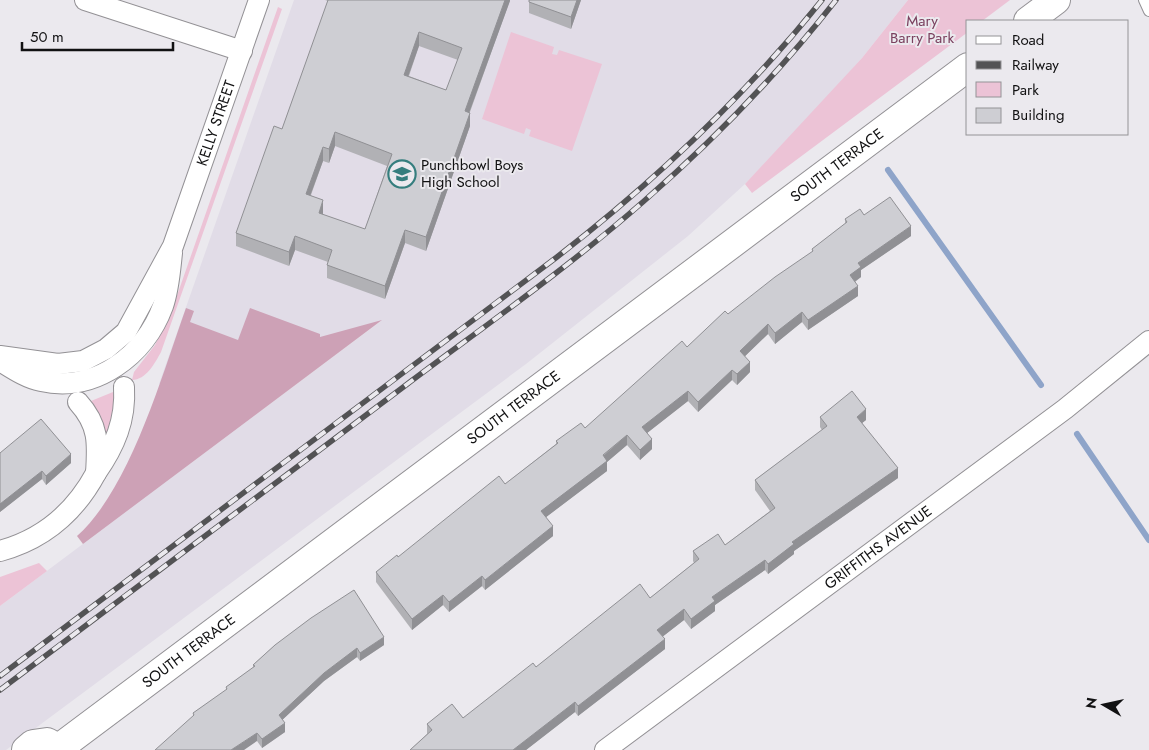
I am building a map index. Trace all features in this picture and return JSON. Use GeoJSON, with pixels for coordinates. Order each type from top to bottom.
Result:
{"type":"FeatureCollection","features":[{"type":"Feature","properties":{"kind":"street"},"geometry":{"type":"LineString","coordinates":[[85,0],[242,51]]}},
{"type":"Feature","properties":{"kind":"street","name":"KELLY STREET"},"geometry":{"type":"LineString","coordinates":[[0,356],[58,364],[71,363],[93,356],[116,342],[135,318],[151,283],[173,246],[259,0]]}},
{"type":"Feature","properties":{"kind":"street"},"geometry":{"type":"LineString","coordinates":[[1029,20],[1056,0]]}},
{"type":"Feature","properties":{"kind":"street","name":"SOUTH TERRACE"},"geometry":{"type":"LineString","coordinates":[[60,749],[966,68]]}},
{"type":"Feature","properties":{"kind":"street","name":"KELLY STREET"},"geometry":{"type":"LineString","coordinates":[[0,361],[20,373],[40,381],[56,383],[86,380],[104,374],[124,362],[146,338],[160,313],[168,286],[173,246]]}},
{"type":"Feature","properties":{"kind":"street","name":"GRIFFITHS AVENUE"},"geometry":{"type":"LineString","coordinates":[[604,750],[1065,409],[1149,341]]}},
{"type":"Feature","properties":{"kind":"street"},"geometry":{"type":"LineString","coordinates":[[0,551],[36,538],[56,524],[84,493],[111,452],[119,433],[124,411],[124,386]]}},
{"type":"Feature","properties":{"kind":"street"},"geometry":{"type":"LineString","coordinates":[[78,402],[87,412],[96,428],[98,448],[96,473]]}},
{"type":"Feature","properties":{"kind":"street"},"geometry":{"type":"LineString","coordinates":[[26,750],[39,742],[54,744],[60,749]]}},
{"type":"Feature","properties":{"kind":"lane"},"geometry":{"type":"LineString","coordinates":[[1144,0],[1149,11]]}},
{"type":"Feature","properties":{"kind":"shaded area"},"geometry":{"type":"Polygon","coordinates":[[[294,0],[908,0],[862,58],[804,123],[745,184],[688,236],[526,364],[6,750],[0,750],[0,606],[381,321],[159,384],[294,0]]]}},
{"type":"Feature","properties":{"kind":"shaded area"},"geometry":{"type":"Polygon","coordinates":[[[186,308],[194,311],[190,322],[238,340],[250,308],[320,334],[320,337],[382,320],[83,544],[77,536],[96,515],[113,490],[128,461],[155,397],[186,308]]]}},
{"type":"Feature","properties":{"kind":"green space","name":"Mary Barry Park"},"geometry":{"type":"Polygon","coordinates":[[[908,0],[1010,0],[983,20],[966,20],[966,33],[752,193],[745,184],[862,58],[908,0]]]}},
{"type":"Feature","properties":{"kind":"green space"},"geometry":{"type":"Polygon","coordinates":[[[278,7],[282,9],[161,352],[146,374],[132,380],[134,372],[155,345],[173,307],[278,7]]]}},
{"type":"Feature","properties":{"kind":"green space"},"geometry":{"type":"Polygon","coordinates":[[[511,32],[554,47],[552,54],[557,55],[559,50],[602,64],[572,151],[529,136],[531,130],[526,128],[524,134],[482,119],[511,32]]]}},
{"type":"Feature","properties":{"kind":"green space"},"geometry":{"type":"Polygon","coordinates":[[[113,392],[116,407],[107,436],[91,401],[113,392]]]}},
{"type":"Feature","properties":{"kind":"green space"},"geometry":{"type":"Polygon","coordinates":[[[39,563],[47,571],[0,606],[0,577],[39,563]]]}},
{"type":"Feature","properties":{"kind":"building"},"geometry":{"type":"Polygon","coordinates":[[[328,0],[505,0],[465,111],[470,113],[426,237],[405,230],[385,286],[327,265],[332,250],[295,236],[289,252],[236,233],[274,126],[282,129],[328,0]],[[419,32],[404,75],[446,90],[462,48],[419,32]],[[335,132],[329,149],[323,147],[306,194],[323,200],[319,213],[365,229],[392,154],[335,132]]]}},
{"type":"Feature","properties":{"kind":"building"},"geometry":{"type":"Polygon","coordinates":[[[529,0],[577,0],[571,17],[529,2],[529,0]]]}},
{"type":"Feature","properties":{"kind":"building"},"geometry":{"type":"Polygon","coordinates":[[[890,197],[911,226],[858,263],[861,267],[850,275],[858,286],[808,320],[802,312],[775,333],[768,324],[740,351],[750,362],[737,374],[732,370],[698,402],[688,391],[642,427],[652,439],[640,450],[627,435],[603,455],[607,461],[541,511],[553,526],[485,580],[482,576],[449,602],[443,595],[412,619],[376,572],[397,555],[398,557],[499,476],[505,484],[558,443],[556,441],[581,423],[585,428],[682,341],[687,347],[725,311],[728,314],[775,277],[813,251],[812,249],[847,222],[845,219],[860,209],[864,215],[890,197]]]}},
{"type":"Feature","properties":{"kind":"building"},"geometry":{"type":"Polygon","coordinates":[[[852,391],[866,409],[857,417],[898,468],[792,542],[794,544],[768,564],[765,560],[712,597],[715,601],[691,619],[684,609],[657,630],[665,639],[578,706],[575,702],[513,750],[410,750],[432,730],[427,724],[452,704],[463,718],[533,663],[536,667],[640,584],[650,598],[699,559],[693,551],[718,534],[725,545],[775,508],[755,480],[827,426],[820,417],[852,391]]]}},
{"type":"Feature","properties":{"kind":"building"},"geometry":{"type":"Polygon","coordinates":[[[41,419],[71,454],[46,476],[42,471],[0,504],[0,453],[41,419]]]}},
{"type":"Feature","properties":{"kind":"building"},"geometry":{"type":"Polygon","coordinates":[[[354,590],[384,637],[360,653],[357,648],[324,673],[279,715],[285,723],[262,739],[257,733],[231,750],[155,750],[194,715],[193,713],[255,666],[253,665],[275,645],[311,618],[354,590]]]}},
{"type":"Feature","properties":{"kind":"waterway"},"geometry":{"type":"LineString","coordinates":[[888,170],[1041,385]]}},
{"type":"Feature","properties":{"kind":"waterway"},"geometry":{"type":"LineString","coordinates":[[1077,434],[1149,540]]}},
{"type":"Feature","properties":{"kind":"railway"},"geometry":{"type":"LineString","coordinates":[[0,676],[593,228],[663,168],[730,104],[822,0]]}},
{"type":"Feature","properties":{"kind":"railway"},"geometry":{"type":"LineString","coordinates":[[0,690],[527,295],[616,225],[696,154],[745,105],[792,54],[836,0]]}},
{"type":"Feature","properties":{"kind":"place","name":"Punchbowl Boys High School"},"geometry":{"type":"Point","coordinates":[402,174]}}]}
